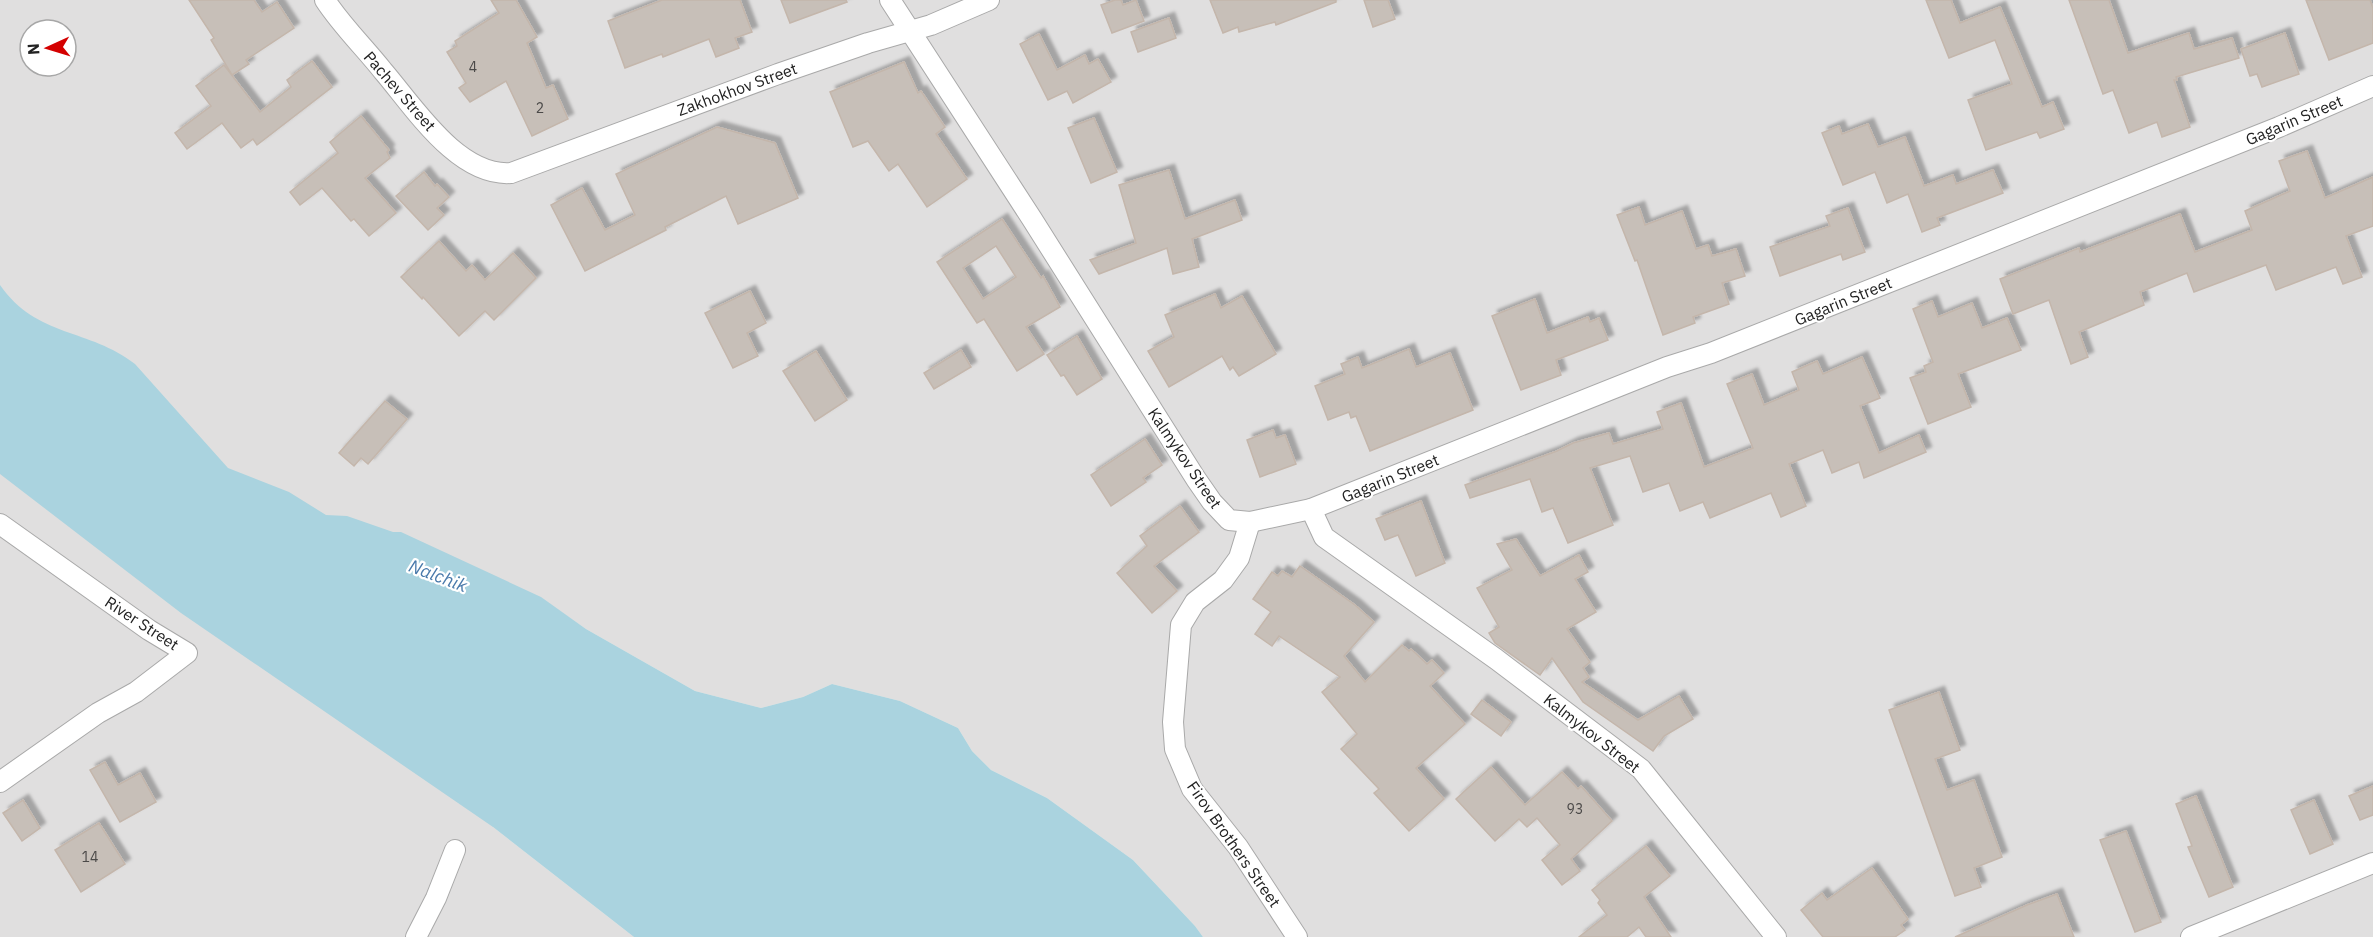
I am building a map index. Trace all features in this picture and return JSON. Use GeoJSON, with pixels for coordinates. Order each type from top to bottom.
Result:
{"type":"FeatureCollection","features":[{"type":"Feature","properties":{"kind":"street","name":"Pachev Street"},"geometry":{"type":"LineString","coordinates":[[325,0],[341,23],[383,70],[425,124],[456,153],[485,170]]}},
{"type":"Feature","properties":{"kind":"street","name":"Kalmykov Street"},"geometry":{"type":"LineString","coordinates":[[890,0],[1212,502],[1229,520],[1250,522],[1311,509],[1324,537],[1496,659],[1641,769],[1776,937]]}},
{"type":"Feature","properties":{"kind":"street","name":"Zakhokhov Street"},"geometry":{"type":"LineString","coordinates":[[485,170],[497,174],[511,173],[778,74],[931,25],[989,0]]}},
{"type":"Feature","properties":{"kind":"street","name":"Gagarin Street"},"geometry":{"type":"LineString","coordinates":[[1311,509],[1667,367],[1712,353],[2268,131],[2373,86]]}},
{"type":"Feature","properties":{"kind":"street","name":"Firov Brothers Street"},"geometry":{"type":"LineString","coordinates":[[1250,522],[1239,558],[1223,580],[1195,602],[1181,625],[1173,722],[1175,749],[1192,789],[1238,847],[1296,937]]}},
{"type":"Feature","properties":{"kind":"street","name":"River Street"},"geometry":{"type":"LineString","coordinates":[[0,524],[149,630],[187,653],[136,692],[98,713],[0,782]]}},
{"type":"Feature","properties":{"kind":"street"},"geometry":{"type":"LineString","coordinates":[[416,937],[436,898],[455,850]]}},
{"type":"Feature","properties":{"kind":"street"},"geometry":{"type":"LineString","coordinates":[[2191,937],[2373,863]]}},
{"type":"Feature","properties":{"kind":"shaded area"},"geometry":{"type":"Polygon","coordinates":[[[0,0],[2373,0],[2373,937],[1203,937],[1133,860],[1047,798],[991,770],[972,751],[958,728],[900,701],[832,684],[803,697],[761,708],[695,691],[586,629],[541,598],[493,827],[634,937],[0,937],[0,0]]]}},
{"type":"Feature","properties":{"kind":"water","name":"Nalchik"},"geometry":{"type":"Polygon","coordinates":[[[0,285],[30,315],[118,352],[135,364],[228,468],[289,492],[326,515],[347,516],[393,532],[401,532],[541,597],[586,629],[695,691],[761,708],[803,697],[832,684],[900,701],[958,728],[972,751],[991,770],[1047,798],[1133,860],[1203,937],[634,937],[493,827],[181,613],[0,474],[0,285]]]}},
{"type":"Feature","properties":{"kind":"building"},"geometry":{"type":"Polygon","coordinates":[[[189,0],[254,0],[262,12],[277,2],[294,28],[246,60],[249,64],[232,75],[211,40],[214,38],[189,0]]]}},
{"type":"Feature","properties":{"kind":"building"},"geometry":{"type":"Polygon","coordinates":[[[491,0],[516,0],[537,37],[527,43],[546,88],[553,85],[568,119],[532,136],[506,81],[470,102],[459,88],[466,83],[447,52],[457,46],[455,41],[499,13],[491,0]]]}},
{"type":"Feature","properties":{"kind":"building"},"geometry":{"type":"Polygon","coordinates":[[[662,0],[740,0],[752,32],[735,38],[739,48],[716,57],[709,39],[663,57],[662,54],[625,68],[608,21],[662,0]]]}},
{"type":"Feature","properties":{"kind":"building"},"geometry":{"type":"Polygon","coordinates":[[[781,0],[846,0],[847,2],[790,23],[781,0]]]}},
{"type":"Feature","properties":{"kind":"building"},"geometry":{"type":"Polygon","coordinates":[[[1121,0],[1123,5],[1136,0],[1144,21],[1112,33],[1101,5],[1121,0]]]}},
{"type":"Feature","properties":{"kind":"building"},"geometry":{"type":"Polygon","coordinates":[[[1210,0],[1336,0],[1336,2],[1276,25],[1275,22],[1239,32],[1238,27],[1223,33],[1210,0]]]}},
{"type":"Feature","properties":{"kind":"building"},"geometry":{"type":"Polygon","coordinates":[[[1364,0],[1388,0],[1395,19],[1373,27],[1364,0]]]}},
{"type":"Feature","properties":{"kind":"building"},"geometry":{"type":"Polygon","coordinates":[[[1926,0],[1951,0],[1960,23],[2000,7],[2042,107],[2053,102],[2064,129],[2040,138],[2037,132],[1986,150],[1968,100],[2012,84],[1995,40],[1949,58],[1926,0]]]}},
{"type":"Feature","properties":{"kind":"building"},"geometry":{"type":"Polygon","coordinates":[[[2069,0],[2109,0],[2128,53],[2189,33],[2194,49],[2232,38],[2239,58],[2176,77],[2177,80],[2174,80],[2190,127],[2162,137],[2157,122],[2129,133],[2113,90],[2103,94],[2069,0]]]}},
{"type":"Feature","properties":{"kind":"building"},"geometry":{"type":"Polygon","coordinates":[[[2306,0],[2370,0],[2373,8],[2373,43],[2329,60],[2306,0]]]}},
{"type":"Feature","properties":{"kind":"building"},"geometry":{"type":"Polygon","coordinates":[[[1169,18],[1176,38],[1138,52],[1131,32],[1169,18]]]}},
{"type":"Feature","properties":{"kind":"building"},"geometry":{"type":"Polygon","coordinates":[[[2285,33],[2299,74],[2262,87],[2257,74],[2250,76],[2241,49],[2285,33]]]}},
{"type":"Feature","properties":{"kind":"building"},"geometry":{"type":"Polygon","coordinates":[[[1039,34],[1057,70],[1085,55],[1089,64],[1098,59],[1111,82],[1073,103],[1067,91],[1048,100],[1020,44],[1039,34]]]}},
{"type":"Feature","properties":{"kind":"building"},"geometry":{"type":"Polygon","coordinates":[[[312,61],[332,87],[257,145],[253,139],[241,148],[222,123],[187,149],[175,133],[211,106],[196,86],[224,65],[260,112],[291,87],[287,80],[312,61]]]}},
{"type":"Feature","properties":{"kind":"building"},"geometry":{"type":"Polygon","coordinates":[[[904,62],[918,93],[921,91],[945,127],[936,134],[967,179],[927,207],[898,164],[889,171],[868,141],[853,147],[830,92],[904,62]]]}},
{"type":"Feature","properties":{"kind":"building"},"geometry":{"type":"Polygon","coordinates":[[[361,116],[389,150],[387,152],[390,158],[365,178],[396,213],[369,236],[354,219],[351,221],[322,188],[300,205],[290,192],[338,153],[330,142],[361,116]]]}},
{"type":"Feature","properties":{"kind":"building"},"geometry":{"type":"Polygon","coordinates":[[[1094,118],[1117,172],[1091,183],[1068,128],[1094,118]]]}},
{"type":"Feature","properties":{"kind":"building"},"geometry":{"type":"Polygon","coordinates":[[[1868,124],[1878,147],[1905,137],[1924,186],[1953,175],[1956,184],[1993,170],[2003,193],[1937,218],[1940,225],[1922,232],[1908,194],[1887,203],[1875,172],[1843,185],[1822,133],[1839,126],[1842,134],[1868,124]]]}},
{"type":"Feature","properties":{"kind":"building"},"geometry":{"type":"Polygon","coordinates":[[[717,127],[775,143],[798,198],[738,224],[726,196],[665,227],[666,230],[585,271],[551,205],[582,188],[605,230],[635,215],[616,174],[717,127]]]}},
{"type":"Feature","properties":{"kind":"building"},"geometry":{"type":"Polygon","coordinates":[[[2307,151],[2325,198],[2373,177],[2373,226],[2346,236],[2362,277],[2343,284],[2336,267],[2276,290],[2266,265],[2194,292],[2187,273],[2140,292],[2144,305],[2079,332],[2088,357],[2071,364],[2049,300],[2013,314],[2000,279],[2079,248],[2080,252],[2180,214],[2195,252],[2252,230],[2245,211],[2290,191],[2279,161],[2307,151]]]}},
{"type":"Feature","properties":{"kind":"building"},"geometry":{"type":"Polygon","coordinates":[[[1169,170],[1185,219],[1235,200],[1242,220],[1192,239],[1199,267],[1173,274],[1167,248],[1099,274],[1090,260],[1136,243],[1119,185],[1169,170]]]}},
{"type":"Feature","properties":{"kind":"building"},"geometry":{"type":"Polygon","coordinates":[[[424,172],[435,186],[437,184],[449,197],[437,208],[444,215],[428,230],[396,196],[424,172]]]}},
{"type":"Feature","properties":{"kind":"building"},"geometry":{"type":"Polygon","coordinates":[[[1639,207],[1645,225],[1682,211],[1696,249],[1708,245],[1712,256],[1736,249],[1745,276],[1722,283],[1729,304],[1693,317],[1695,323],[1663,335],[1637,260],[1635,261],[1617,215],[1639,207]]]}},
{"type":"Feature","properties":{"kind":"building"},"geometry":{"type":"Polygon","coordinates":[[[1848,208],[1865,252],[1843,260],[1841,254],[1780,276],[1770,247],[1830,226],[1826,216],[1848,208]]]}},
{"type":"Feature","properties":{"kind":"building"},"geometry":{"type":"Polygon","coordinates":[[[1002,219],[1041,278],[1043,276],[1060,307],[1026,327],[1044,354],[1017,371],[984,319],[977,323],[937,262],[1002,219]],[[996,246],[963,268],[983,299],[1016,277],[996,246]]]}},
{"type":"Feature","properties":{"kind":"building"},"geometry":{"type":"Polygon","coordinates":[[[439,241],[466,271],[472,265],[485,280],[513,253],[536,278],[494,320],[485,311],[459,336],[401,277],[439,241]]]}},
{"type":"Feature","properties":{"kind":"building"},"geometry":{"type":"Polygon","coordinates":[[[750,291],[766,323],[747,333],[758,356],[733,368],[705,313],[750,291]]]}},
{"type":"Feature","properties":{"kind":"building"},"geometry":{"type":"Polygon","coordinates":[[[1215,294],[1221,308],[1242,296],[1276,354],[1239,376],[1233,367],[1230,370],[1222,356],[1169,387],[1148,351],[1174,337],[1165,315],[1215,294]]]}},
{"type":"Feature","properties":{"kind":"building"},"geometry":{"type":"Polygon","coordinates":[[[1535,299],[1547,333],[1588,317],[1590,322],[1599,318],[1608,340],[1556,360],[1561,375],[1521,390],[1492,316],[1535,299]]]}},
{"type":"Feature","properties":{"kind":"building"},"geometry":{"type":"Polygon","coordinates":[[[1932,301],[1938,317],[1972,303],[1982,328],[2007,318],[2021,350],[1958,374],[1971,407],[1928,424],[1910,378],[1926,372],[1924,366],[1933,362],[1913,309],[1932,301]]]}},
{"type":"Feature","properties":{"kind":"building"},"geometry":{"type":"Polygon","coordinates":[[[1077,336],[1102,379],[1077,395],[1047,355],[1077,336]]]}},
{"type":"Feature","properties":{"kind":"building"},"geometry":{"type":"Polygon","coordinates":[[[1409,349],[1416,367],[1450,353],[1473,410],[1370,451],[1356,416],[1351,418],[1349,412],[1328,420],[1315,386],[1345,374],[1341,364],[1358,357],[1362,368],[1409,349]]]}},
{"type":"Feature","properties":{"kind":"building"},"geometry":{"type":"Polygon","coordinates":[[[961,350],[971,367],[934,389],[924,373],[961,350]]]}},
{"type":"Feature","properties":{"kind":"building"},"geometry":{"type":"Polygon","coordinates":[[[816,351],[847,400],[815,421],[783,371],[816,351]]]}},
{"type":"Feature","properties":{"kind":"building"},"geometry":{"type":"Polygon","coordinates":[[[1862,357],[1880,398],[1860,406],[1879,453],[1919,435],[1926,452],[1864,478],[1859,462],[1832,473],[1823,450],[1789,464],[1806,506],[1781,517],[1771,493],[1710,518],[1703,502],[1680,511],[1669,483],[1643,492],[1630,456],[1590,468],[1613,525],[1568,543],[1553,508],[1542,512],[1530,479],[1470,498],[1465,485],[1573,443],[1609,433],[1613,444],[1663,429],[1657,412],[1681,403],[1704,467],[1753,448],[1727,384],[1752,374],[1764,405],[1799,390],[1792,372],[1817,361],[1823,374],[1862,357]]]}},
{"type":"Feature","properties":{"kind":"building"},"geometry":{"type":"Polygon","coordinates":[[[385,401],[407,419],[368,464],[361,458],[354,466],[339,453],[385,401]]]}},
{"type":"Feature","properties":{"kind":"building"},"geometry":{"type":"Polygon","coordinates":[[[1273,430],[1276,438],[1285,435],[1296,464],[1260,477],[1247,440],[1273,430]]]}},
{"type":"Feature","properties":{"kind":"building"},"geometry":{"type":"Polygon","coordinates":[[[1145,439],[1162,465],[1143,478],[1146,482],[1111,506],[1091,475],[1145,439]]]}},
{"type":"Feature","properties":{"kind":"building"},"geometry":{"type":"Polygon","coordinates":[[[1421,501],[1445,563],[1416,576],[1398,535],[1385,540],[1376,519],[1421,501]]]}},
{"type":"Feature","properties":{"kind":"building"},"geometry":{"type":"Polygon","coordinates":[[[1180,506],[1199,532],[1154,566],[1177,591],[1152,613],[1117,573],[1147,546],[1140,536],[1180,506]]]}},
{"type":"Feature","properties":{"kind":"building"},"geometry":{"type":"Polygon","coordinates":[[[1516,539],[1540,576],[1579,555],[1588,572],[1575,579],[1596,612],[1567,629],[1590,662],[1583,668],[1589,677],[1582,682],[1638,720],[1679,696],[1693,719],[1664,736],[1653,751],[1583,702],[1552,658],[1540,675],[1495,643],[1489,633],[1499,627],[1477,588],[1512,570],[1497,544],[1516,539]]]}},
{"type":"Feature","properties":{"kind":"building"},"geometry":{"type":"Polygon","coordinates":[[[1300,566],[1355,605],[1374,622],[1344,656],[1365,682],[1402,645],[1409,651],[1411,649],[1427,664],[1432,660],[1444,673],[1430,686],[1465,724],[1416,768],[1444,799],[1409,831],[1374,793],[1379,789],[1341,749],[1357,734],[1322,692],[1340,677],[1279,636],[1272,646],[1255,634],[1271,612],[1253,599],[1272,572],[1278,576],[1282,571],[1292,577],[1300,566]]]}},
{"type":"Feature","properties":{"kind":"building"},"geometry":{"type":"Polygon","coordinates":[[[1939,692],[1960,750],[1935,759],[1947,790],[1974,780],[2002,857],[1974,868],[1981,887],[1955,896],[1889,710],[1939,692]]]}},
{"type":"Feature","properties":{"kind":"building"},"geometry":{"type":"Polygon","coordinates":[[[1482,700],[1511,722],[1501,736],[1471,714],[1482,700]]]}},
{"type":"Feature","properties":{"kind":"building"},"geometry":{"type":"Polygon","coordinates":[[[105,762],[118,785],[140,773],[156,802],[120,822],[90,770],[105,762]]]}},
{"type":"Feature","properties":{"kind":"building"},"geometry":{"type":"Polygon","coordinates":[[[1491,767],[1525,805],[1562,772],[1578,789],[1581,786],[1612,821],[1571,859],[1580,871],[1562,885],[1542,860],[1560,845],[1537,818],[1527,827],[1519,819],[1495,841],[1456,799],[1491,767]]]}},
{"type":"Feature","properties":{"kind":"building"},"geometry":{"type":"Polygon","coordinates":[[[2373,786],[2373,815],[2360,820],[2349,796],[2373,786]]]}},
{"type":"Feature","properties":{"kind":"building"},"geometry":{"type":"Polygon","coordinates":[[[2196,796],[2233,887],[2209,897],[2188,847],[2192,846],[2176,804],[2196,796]]]}},
{"type":"Feature","properties":{"kind":"building"},"geometry":{"type":"Polygon","coordinates":[[[23,800],[40,828],[22,841],[3,813],[23,800]]]}},
{"type":"Feature","properties":{"kind":"building"},"geometry":{"type":"Polygon","coordinates":[[[2314,800],[2333,844],[2310,854],[2291,810],[2314,800]]]}},
{"type":"Feature","properties":{"kind":"building"},"geometry":{"type":"Polygon","coordinates":[[[99,823],[125,864],[81,892],[55,850],[99,823]]]}},
{"type":"Feature","properties":{"kind":"building"},"geometry":{"type":"Polygon","coordinates":[[[2126,831],[2161,922],[2135,932],[2100,840],[2126,831]]]}},
{"type":"Feature","properties":{"kind":"building"},"geometry":{"type":"Polygon","coordinates":[[[1646,846],[1670,876],[1644,897],[1671,937],[1646,937],[1639,927],[1627,937],[1579,937],[1607,915],[1592,890],[1646,846]]]}},
{"type":"Feature","properties":{"kind":"building"},"geometry":{"type":"Polygon","coordinates":[[[1872,868],[1908,919],[1901,925],[1905,930],[1895,937],[1823,937],[1801,910],[1822,893],[1827,900],[1872,868]]]}},
{"type":"Feature","properties":{"kind":"building"},"geometry":{"type":"Polygon","coordinates":[[[2057,894],[2074,937],[1955,937],[2027,905],[2057,894]]]}}]}
